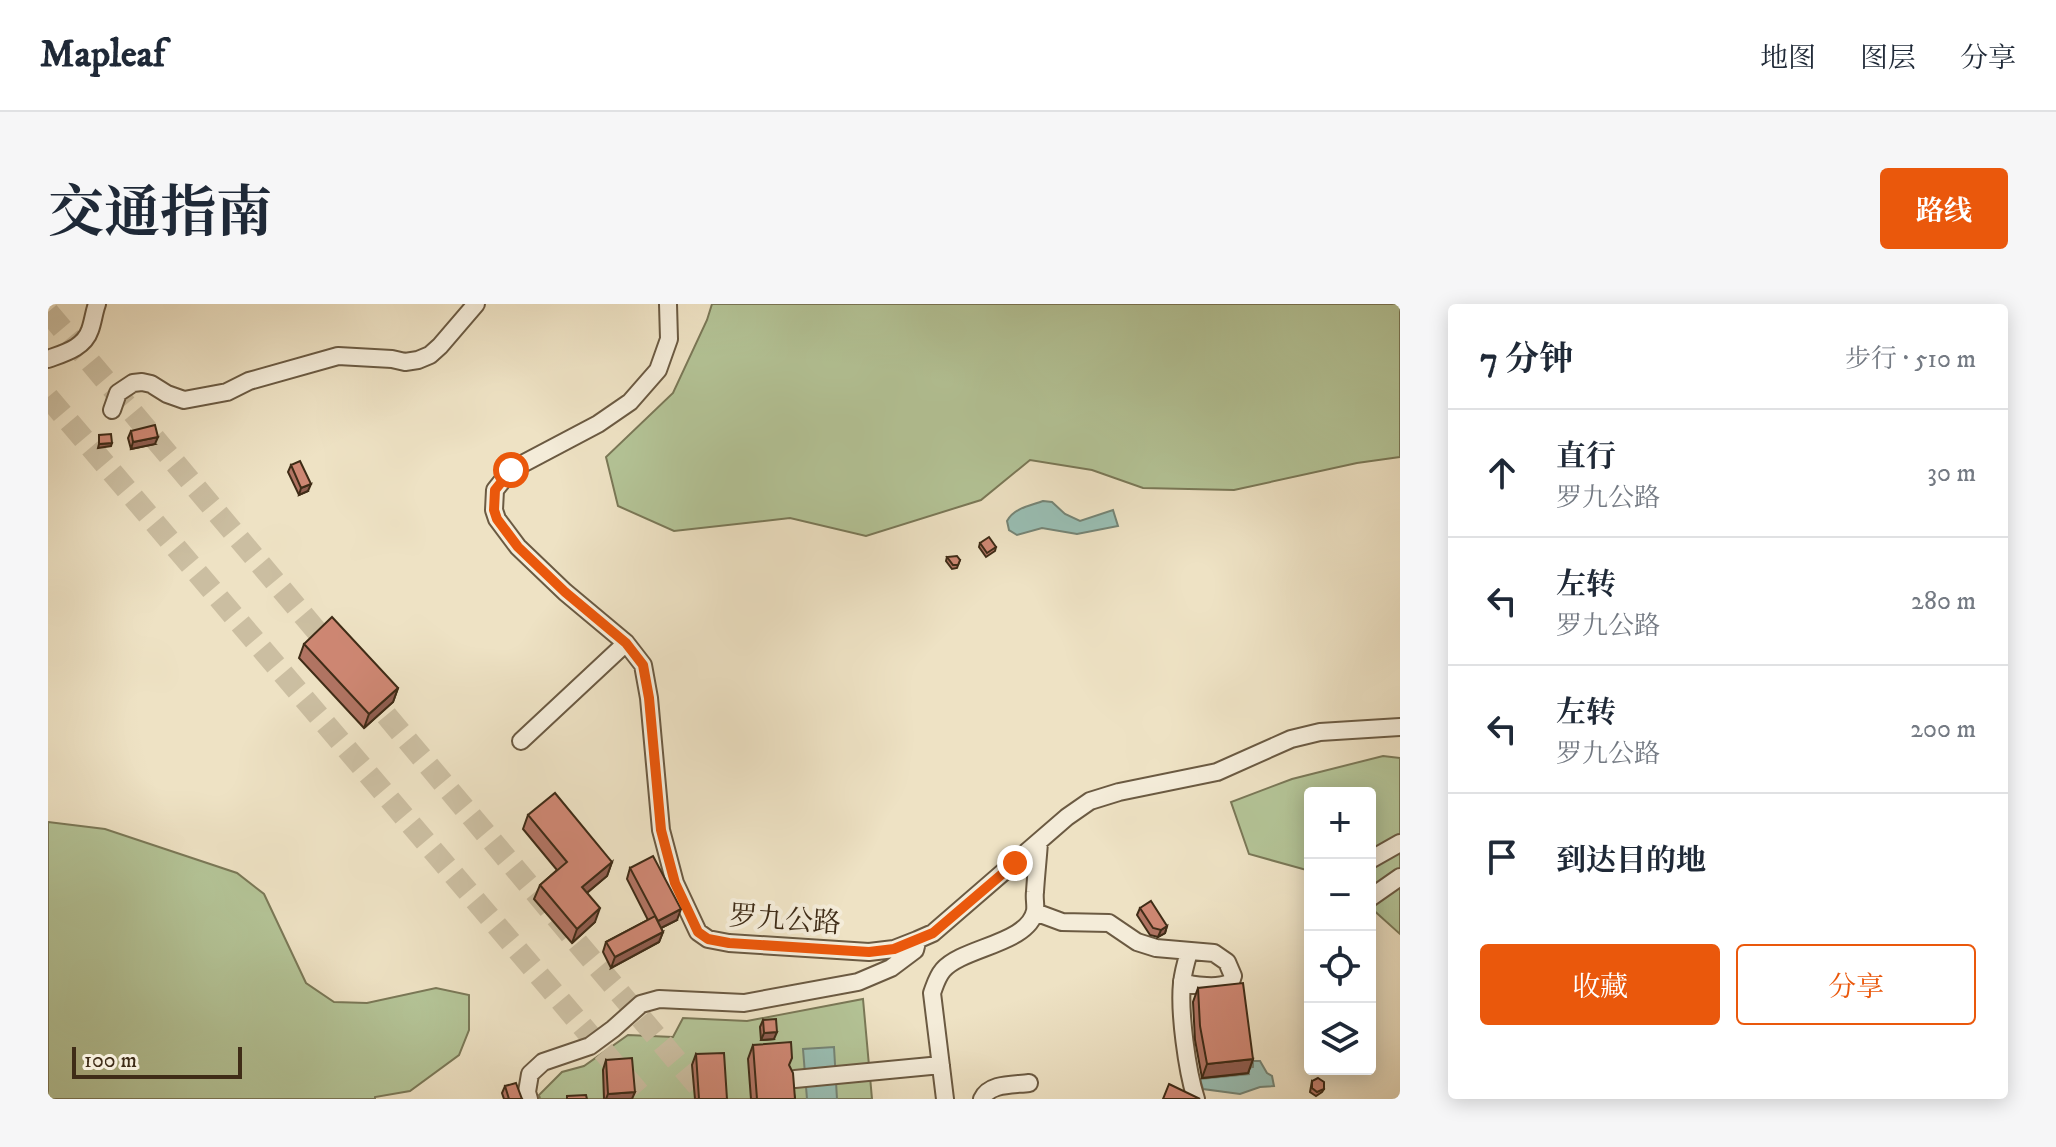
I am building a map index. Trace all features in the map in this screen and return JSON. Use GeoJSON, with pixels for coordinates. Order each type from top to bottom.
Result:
{"type":"FeatureCollection","features":[{"type":"Feature","properties":{"kind":"street"},"geometry":{"type":"LineString","coordinates":[[48,359],[78,347],[86,339],[97,304]]}},
{"type":"Feature","properties":{"kind":"street"},"geometry":{"type":"LineString","coordinates":[[112,410],[118,393],[133,383],[151,384],[184,400],[227,392],[249,381],[338,356],[405,362],[418,360],[440,346],[476,304]]}},
{"type":"Feature","properties":{"kind":"street","name":"罗九公路"},"geometry":{"type":"LineString","coordinates":[[668,304],[669,339],[658,370],[630,402],[598,424],[511,470],[495,490],[494,510],[518,547],[565,592],[626,643],[643,665],[661,830],[675,883],[698,932],[708,939],[869,952],[894,949],[933,933],[1067,817],[1092,800],[1217,772],[1291,739],[1320,732],[1400,727]]}},
{"type":"Feature","properties":{"kind":"street"},"geometry":{"type":"LineString","coordinates":[[521,741],[626,643]]}},
{"type":"Feature","properties":{"kind":"street"},"geometry":{"type":"LineString","coordinates":[[945,1099],[932,993],[936,980],[955,960],[1020,931],[1029,923],[1035,903],[1039,842]]}},
{"type":"Feature","properties":{"kind":"street"},"geometry":{"type":"LineString","coordinates":[[1372,859],[1400,843]]}},
{"type":"Feature","properties":{"kind":"street"},"geometry":{"type":"LineString","coordinates":[[1015,863],[1024,875],[1035,903],[1062,922],[1109,923],[1137,942],[1156,948],[1214,953],[1221,956],[1233,976],[1224,985],[1189,985],[1182,981]]}},
{"type":"Feature","properties":{"kind":"street"},"geometry":{"type":"LineString","coordinates":[[1376,894],[1400,877]]}},
{"type":"Feature","properties":{"kind":"street"},"geometry":{"type":"LineString","coordinates":[[529,1099],[530,1074],[543,1062],[590,1046],[641,1004],[659,999],[744,1003],[858,982],[891,968],[915,950],[917,940]]}},
{"type":"Feature","properties":{"kind":"street"},"geometry":{"type":"LineString","coordinates":[[1189,952],[1182,981],[1181,1003],[1191,1083],[1196,1099]]}},
{"type":"Feature","properties":{"kind":"street"},"geometry":{"type":"LineString","coordinates":[[797,1079],[941,1065]]}},
{"type":"Feature","properties":{"kind":"street"},"geometry":{"type":"LineString","coordinates":[[982,1099],[989,1089],[1029,1083]]}},
{"type":"Feature","properties":{"kind":"green space"},"geometry":{"type":"Polygon","coordinates":[[[712,304],[1400,304],[1400,457],[1357,463],[1234,490],[1143,488],[1092,470],[1030,460],[981,500],[866,536],[790,518],[674,531],[618,506],[606,457],[673,393],[712,304]]]}},
{"type":"Feature","properties":{"kind":"green space"},"geometry":{"type":"Polygon","coordinates":[[[1383,756],[1400,758],[1400,934],[1376,912],[1376,787],[1304,787],[1304,869],[1249,854],[1231,802],[1292,779],[1383,756]]]}},
{"type":"Feature","properties":{"kind":"green space"},"geometry":{"type":"Polygon","coordinates":[[[48,822],[105,829],[237,873],[264,894],[306,983],[334,1002],[367,1003],[436,988],[469,995],[469,1030],[459,1055],[410,1091],[375,1099],[48,1099],[48,822]]]}},
{"type":"Feature","properties":{"kind":"green space"},"geometry":{"type":"Polygon","coordinates":[[[863,999],[872,1099],[540,1099],[539,1095],[562,1072],[584,1066],[628,1035],[673,1037],[683,1018],[747,1021],[863,999]]]}},
{"type":"Feature","properties":{"kind":"water"},"geometry":{"type":"Polygon","coordinates":[[[1043,501],[1052,502],[1065,514],[1080,521],[1113,510],[1118,526],[1077,534],[1042,528],[1017,535],[1009,530],[1007,521],[1014,513],[1043,501]]]}},
{"type":"Feature","properties":{"kind":"water"},"geometry":{"type":"Polygon","coordinates":[[[834,1047],[837,1099],[807,1099],[803,1049],[834,1047]]]}},
{"type":"Feature","properties":{"kind":"water"},"geometry":{"type":"Polygon","coordinates":[[[1253,1061],[1260,1061],[1272,1076],[1274,1086],[1240,1094],[1203,1089],[1200,1079],[1249,1074],[1248,1068],[1253,1067],[1253,1061]]]}},
{"type":"Feature","properties":{"kind":"building"},"geometry":{"type":"Polygon","coordinates":[[[155,425],[158,437],[133,442],[131,431],[155,425]]]}},
{"type":"Feature","properties":{"kind":"building"},"geometry":{"type":"Polygon","coordinates":[[[111,434],[112,443],[99,444],[99,435],[111,434]]]}},
{"type":"Feature","properties":{"kind":"building"},"geometry":{"type":"Polygon","coordinates":[[[300,461],[311,484],[301,488],[291,465],[300,461]]]}},
{"type":"Feature","properties":{"kind":"building"},"geometry":{"type":"Polygon","coordinates":[[[989,537],[996,547],[987,553],[980,543],[989,537]]]}},
{"type":"Feature","properties":{"kind":"building"},"geometry":{"type":"Polygon","coordinates":[[[957,556],[960,560],[958,565],[953,565],[947,557],[957,556]]]}},
{"type":"Feature","properties":{"kind":"building"},"geometry":{"type":"Polygon","coordinates":[[[332,617],[398,688],[369,714],[304,644],[332,617]]]}},
{"type":"Feature","properties":{"kind":"building"},"geometry":{"type":"Polygon","coordinates":[[[555,793],[612,862],[582,887],[600,908],[577,929],[540,885],[567,862],[528,815],[555,793]]]}},
{"type":"Feature","properties":{"kind":"building"},"geometry":{"type":"Polygon","coordinates":[[[653,856],[681,909],[658,921],[630,868],[653,856]]]}},
{"type":"Feature","properties":{"kind":"building"},"geometry":{"type":"Polygon","coordinates":[[[1151,901],[1167,926],[1161,930],[1153,928],[1140,908],[1151,901]]]}},
{"type":"Feature","properties":{"kind":"building"},"geometry":{"type":"Polygon","coordinates":[[[655,916],[663,932],[615,957],[606,942],[655,916]]]}},
{"type":"Feature","properties":{"kind":"building"},"geometry":{"type":"Polygon","coordinates":[[[1243,983],[1253,1059],[1207,1064],[1200,1026],[1198,988],[1243,983]]]}},
{"type":"Feature","properties":{"kind":"building"},"geometry":{"type":"Polygon","coordinates":[[[776,1019],[777,1032],[764,1033],[763,1020],[776,1019]]]}},
{"type":"Feature","properties":{"kind":"building"},"geometry":{"type":"Polygon","coordinates":[[[791,1042],[789,1065],[793,1073],[795,1099],[757,1099],[753,1045],[791,1042]]]}},
{"type":"Feature","properties":{"kind":"building"},"geometry":{"type":"Polygon","coordinates":[[[724,1053],[727,1099],[699,1099],[696,1054],[724,1053]]]}},
{"type":"Feature","properties":{"kind":"building"},"geometry":{"type":"Polygon","coordinates":[[[632,1058],[635,1092],[608,1094],[606,1060],[632,1058]]]}},
{"type":"Feature","properties":{"kind":"building"},"geometry":{"type":"Polygon","coordinates":[[[1318,1078],[1324,1082],[1324,1089],[1317,1092],[1312,1088],[1312,1081],[1318,1078]]]}},
{"type":"Feature","properties":{"kind":"building"},"geometry":{"type":"Polygon","coordinates":[[[516,1083],[522,1099],[509,1099],[505,1086],[516,1083]]]}},
{"type":"Feature","properties":{"kind":"building"},"geometry":{"type":"Polygon","coordinates":[[[1169,1084],[1200,1099],[1163,1099],[1169,1084]]]}},
{"type":"Feature","properties":{"kind":"building"},"geometry":{"type":"Polygon","coordinates":[[[586,1095],[587,1099],[567,1099],[567,1096],[586,1095]]]}},
{"type":"Feature","properties":{"kind":"tunnel"},"geometry":{"type":"LineString","coordinates":[[48,312],[336,654]]}},
{"type":"Feature","properties":{"kind":"tunnel"},"geometry":{"type":"LineString","coordinates":[[48,397],[644,1099]]}},
{"type":"Feature","properties":{"kind":"tunnel"},"geometry":{"type":"LineString","coordinates":[[365,690],[709,1099]]}},
{"type":"Feature","properties":{"kind":"route"},"geometry":{"type":"LineString","coordinates":[[511,470],[495,490],[497,519],[518,547],[565,592],[626,643],[643,665],[661,830],[675,883],[698,932],[708,939],[729,943],[869,952],[894,949],[933,933],[1015,863]]}}]}
